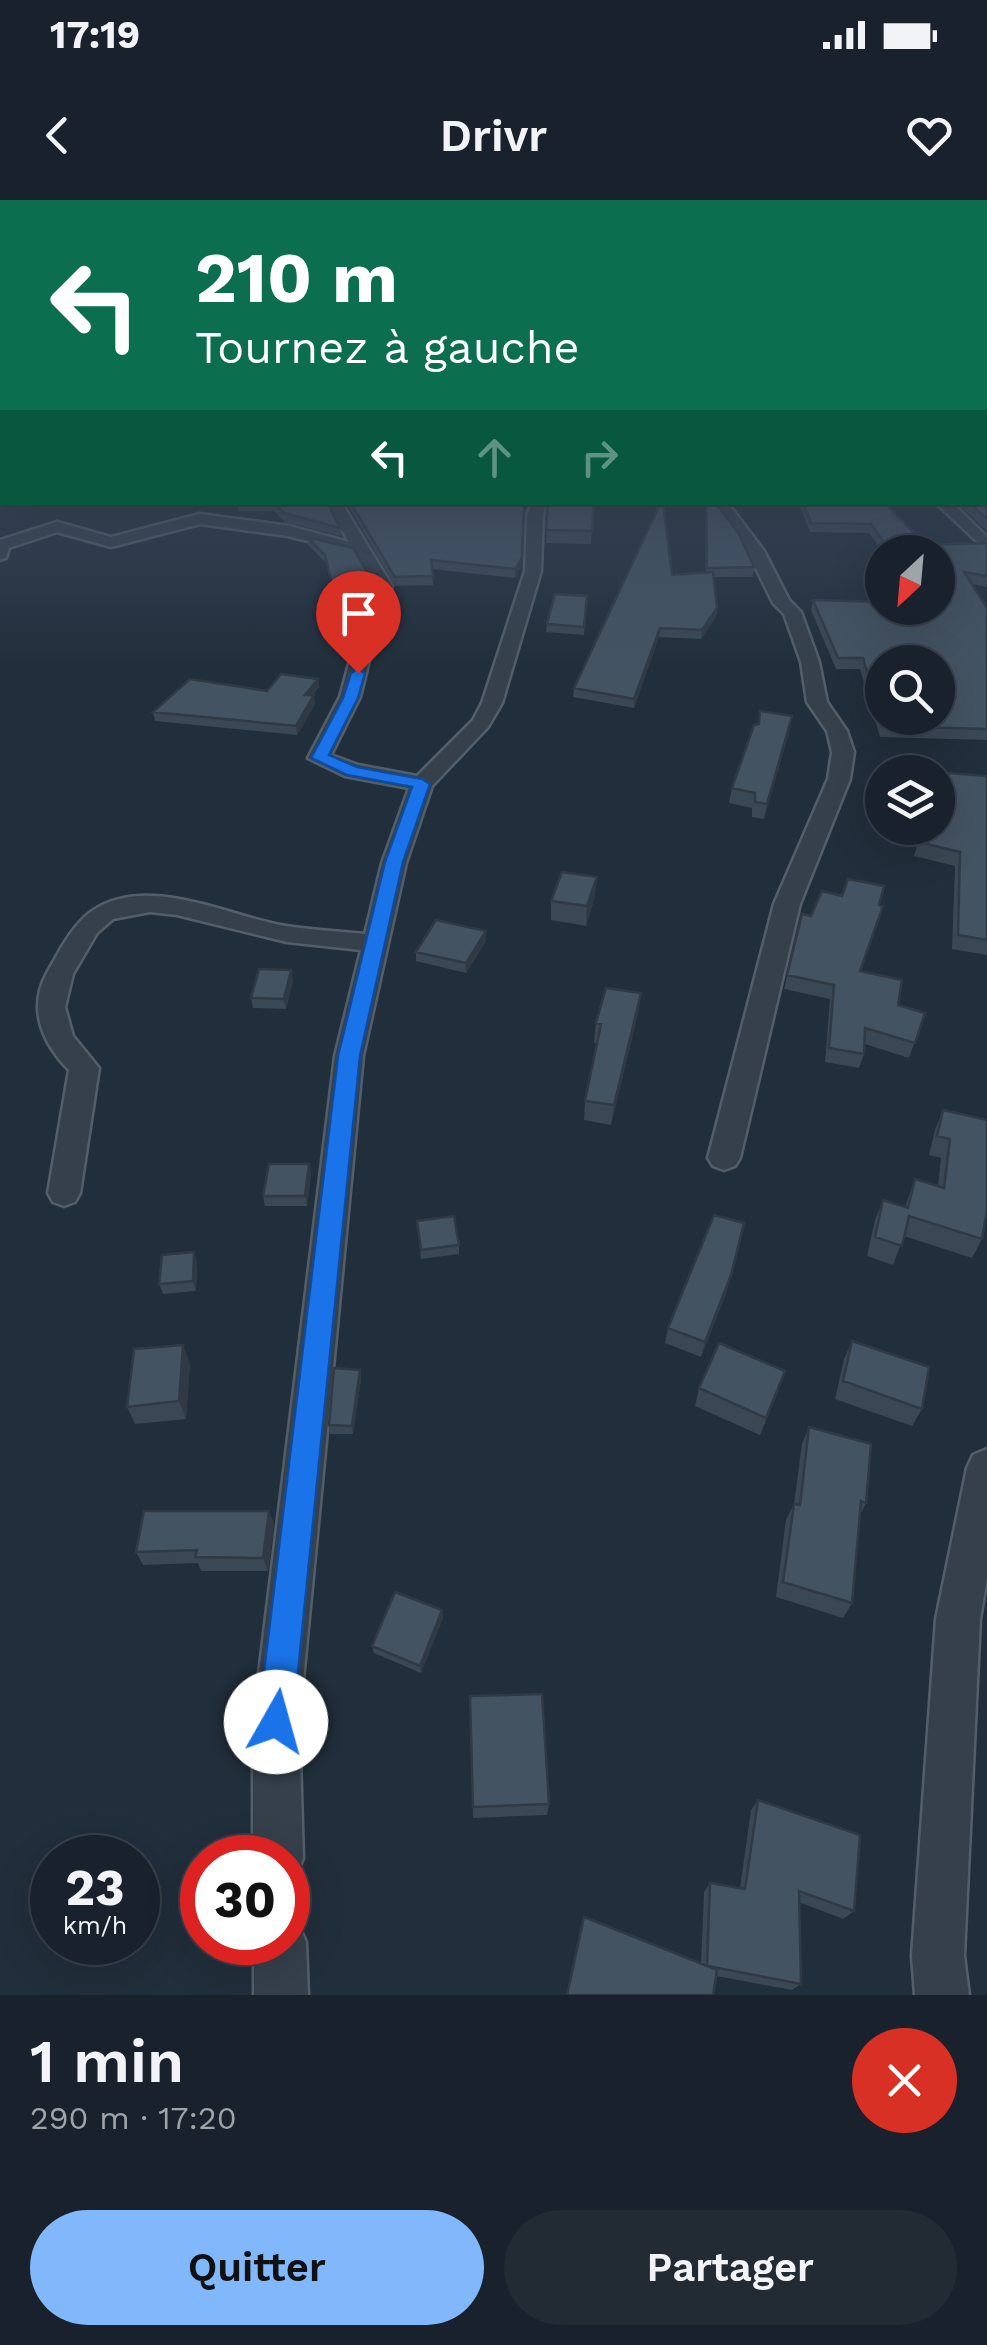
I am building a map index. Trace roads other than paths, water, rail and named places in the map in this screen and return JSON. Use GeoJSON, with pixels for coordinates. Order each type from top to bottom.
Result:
{"type":"FeatureCollection","features":[{"type":"Feature","properties":{"kind":"street"},"geometry":{"type":"LineString","coordinates":[[335,505],[384,586],[372,612],[350,698],[320,758],[353,771],[422,784]]}},
{"type":"Feature","properties":{"kind":"street"},"geometry":{"type":"LineString","coordinates":[[278,1835],[276,1722],[349,1056],[394,862],[422,784],[481,723],[492,704],[533,571],[539,505]]}},
{"type":"Feature","properties":{"kind":"street"},"geometry":{"type":"LineString","coordinates":[[721,505],[756,551],[782,602],[792,612],[810,662],[817,702],[837,731],[843,752],[839,778],[787,904],[724,1158]]}},
{"type":"Feature","properties":{"kind":"street"},"geometry":{"type":"LineString","coordinates":[[945,505],[987,546]]}},
{"type":"Feature","properties":{"kind":"street"},"geometry":{"type":"LineString","coordinates":[[0,555],[2,544],[47,528],[74,530],[102,542],[112,542],[200,519],[288,531],[362,550]]}},
{"type":"Feature","properties":{"kind":"street"},"geometry":{"type":"LineString","coordinates":[[64,1192],[84,1068],[56,1033],[49,1004],[59,974],[76,952],[85,930],[100,916],[131,904],[169,907],[280,933],[374,943]]}},
{"type":"Feature","properties":{"kind":"street"},"geometry":{"type":"LineString","coordinates":[[942,1995],[938,1956],[958,1619],[987,1468]]}},
{"type":"Feature","properties":{"kind":"street"},"geometry":{"type":"LineString","coordinates":[[280,1965],[281,1995]]}}]}
